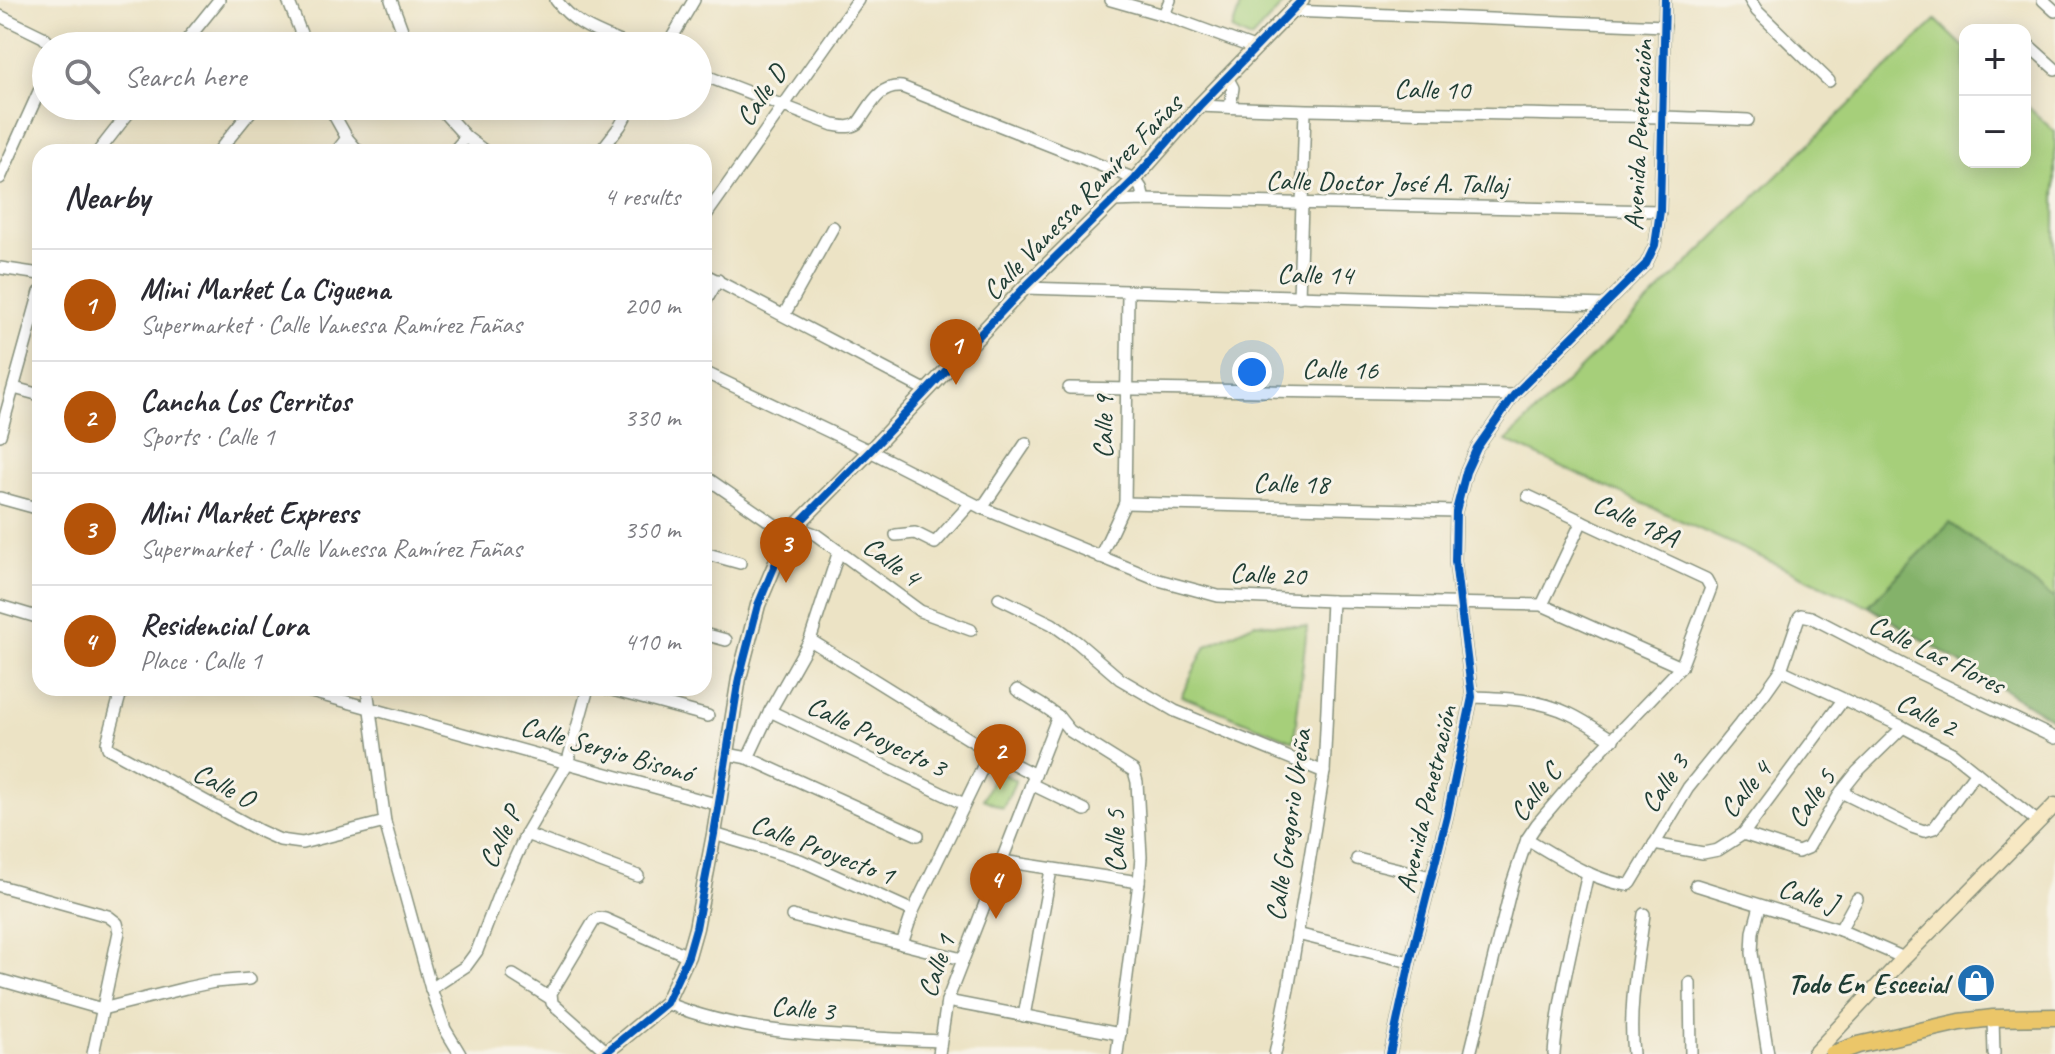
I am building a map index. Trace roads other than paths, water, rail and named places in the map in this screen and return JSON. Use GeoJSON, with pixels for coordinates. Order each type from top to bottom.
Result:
{"type":"FeatureCollection","features":[{"type":"Feature","properties":{"kind":"main road"},"geometry":{"type":"LineString","coordinates":[[1833,1054],[1960,1022],[2055,1017]]}},
{"type":"Feature","properties":{"kind":"street"},"geometry":{"type":"LineString","coordinates":[[193,32],[219,0]]}},
{"type":"Feature","properties":{"kind":"street"},"geometry":{"type":"LineString","coordinates":[[288,0],[300,32]]}},
{"type":"Feature","properties":{"kind":"street"},"geometry":{"type":"LineString","coordinates":[[391,0],[403,32]]}},
{"type":"Feature","properties":{"kind":"street"},"geometry":{"type":"LineString","coordinates":[[556,0],[573,19],[598,32]]}},
{"type":"Feature","properties":{"kind":"street"},"geometry":{"type":"LineString","coordinates":[[675,32],[694,0]]}},
{"type":"Feature","properties":{"kind":"street","name":"Calle D"},"geometry":{"type":"LineString","coordinates":[[712,207],[858,0]]}},
{"type":"Feature","properties":{"kind":"street"},"geometry":{"type":"LineString","coordinates":[[1111,0],[1164,15],[1254,48]]}},
{"type":"Feature","properties":{"kind":"street"},"geometry":{"type":"LineString","coordinates":[[1164,15],[1170,0]]}},
{"type":"Feature","properties":{"kind":"street","name":"Avenida Penetración"},"geometry":{"type":"LineString","coordinates":[[1390,1054],[1472,697],[1455,561],[1456,511],[1466,472],[1477,448],[1514,395],[1646,264],[1651,255],[1660,211],[1665,0]]}},
{"type":"Feature","properties":{"kind":"street"},"geometry":{"type":"LineString","coordinates":[[1750,0],[1757,11],[1829,81]]}},
{"type":"Feature","properties":{"kind":"street"},"geometry":{"type":"LineString","coordinates":[[2043,0],[2055,11]]}},
{"type":"Feature","properties":{"kind":"street"},"geometry":{"type":"LineString","coordinates":[[1297,6],[1665,26]]}},
{"type":"Feature","properties":{"kind":"street","name":"Calle Vanessa Ramírez Fañas"},"geometry":{"type":"LineString","coordinates":[[605,1053],[666,1003],[688,956],[714,834],[739,678],[758,605],[788,534],[1024,288],[1135,179],[1199,106],[1297,6]]}},
{"type":"Feature","properties":{"kind":"street"},"geometry":{"type":"LineString","coordinates":[[0,16],[33,32]]}},
{"type":"Feature","properties":{"kind":"street"},"geometry":{"type":"LineString","coordinates":[[2031,47],[2055,69]]}},
{"type":"Feature","properties":{"kind":"street"},"geometry":{"type":"LineString","coordinates":[[1227,77],[1233,88],[1230,107]]}},
{"type":"Feature","properties":{"kind":"street"},"geometry":{"type":"LineString","coordinates":[[712,78],[833,125],[853,127],[883,90],[891,86],[902,87],[1135,179],[1144,200]]}},
{"type":"Feature","properties":{"kind":"street","name":"Calle 10"},"geometry":{"type":"LineString","coordinates":[[1199,106],[1748,120]]}},
{"type":"Feature","properties":{"kind":"street"},"geometry":{"type":"LineString","coordinates":[[0,178],[32,107]]}},
{"type":"Feature","properties":{"kind":"street"},"geometry":{"type":"LineString","coordinates":[[1299,297],[1305,111]]}},
{"type":"Feature","properties":{"kind":"street"},"geometry":{"type":"LineString","coordinates":[[104,144],[123,120]]}},
{"type":"Feature","properties":{"kind":"street"},"geometry":{"type":"LineString","coordinates":[[224,144],[244,120]]}},
{"type":"Feature","properties":{"kind":"street"},"geometry":{"type":"LineString","coordinates":[[337,120],[352,144]]}},
{"type":"Feature","properties":{"kind":"street"},"geometry":{"type":"LineString","coordinates":[[451,120],[475,144]]}},
{"type":"Feature","properties":{"kind":"street"},"geometry":{"type":"LineString","coordinates":[[606,144],[623,120]]}},
{"type":"Feature","properties":{"kind":"street"},"geometry":{"type":"LineString","coordinates":[[460,144],[466,137]]}},
{"type":"Feature","properties":{"kind":"street"},"geometry":{"type":"LineString","coordinates":[[342,144],[347,138]]}},
{"type":"Feature","properties":{"kind":"street","name":"Calle Doctor José A. Tallaj"},"geometry":{"type":"LineString","coordinates":[[1112,201],[1660,211]]}},
{"type":"Feature","properties":{"kind":"street"},"geometry":{"type":"LineString","coordinates":[[784,315],[833,227]]}},
{"type":"Feature","properties":{"kind":"street"},"geometry":{"type":"LineString","coordinates":[[0,268],[32,273]]}},
{"type":"Feature","properties":{"kind":"street"},"geometry":{"type":"LineString","coordinates":[[712,277],[927,391]]}},
{"type":"Feature","properties":{"kind":"street"},"geometry":{"type":"LineString","coordinates":[[712,290],[718,280]]}},
{"type":"Feature","properties":{"kind":"street","name":"Calle 14"},"geometry":{"type":"LineString","coordinates":[[1024,288],[1605,305]]}},
{"type":"Feature","properties":{"kind":"street","name":"Calle 9"},"geometry":{"type":"LineString","coordinates":[[1100,557],[1125,503],[1128,293]]}},
{"type":"Feature","properties":{"kind":"street"},"geometry":{"type":"LineString","coordinates":[[0,435],[32,322]]}},
{"type":"Feature","properties":{"kind":"street","name":"Calle 20"},"geometry":{"type":"LineString","coordinates":[[712,376],[870,451],[976,506],[1155,579],[1218,596],[1542,605],[1681,667]]}},
{"type":"Feature","properties":{"kind":"street"},"geometry":{"type":"LineString","coordinates":[[14,388],[32,393]]}},
{"type":"Feature","properties":{"kind":"street","name":"Calle 16"},"geometry":{"type":"LineString","coordinates":[[1069,388],[1514,395]]}},
{"type":"Feature","properties":{"kind":"street"},"geometry":{"type":"LineString","coordinates":[[896,535],[915,533],[935,543],[976,506],[1026,443]]}},
{"type":"Feature","properties":{"kind":"street"},"geometry":{"type":"LineString","coordinates":[[712,482],[788,534]]}},
{"type":"Feature","properties":{"kind":"street","name":"Calle 18A"},"geometry":{"type":"LineString","coordinates":[[1528,496],[1706,579],[1711,588],[1707,597]]}},
{"type":"Feature","properties":{"kind":"street"},"geometry":{"type":"LineString","coordinates":[[0,498],[32,507]]}},
{"type":"Feature","properties":{"kind":"street","name":"Calle 18"},"geometry":{"type":"LineString","coordinates":[[1125,503],[1456,511]]}},
{"type":"Feature","properties":{"kind":"street"},"geometry":{"type":"LineString","coordinates":[[1542,605],[1582,521]]}},
{"type":"Feature","properties":{"kind":"street","name":"Calle 4"},"geometry":{"type":"LineString","coordinates":[[788,534],[808,530],[920,611],[971,630]]}},
{"type":"Feature","properties":{"kind":"street"},"geometry":{"type":"LineString","coordinates":[[748,758],[810,640],[839,551]]}},
{"type":"Feature","properties":{"kind":"street"},"geometry":{"type":"LineString","coordinates":[[712,555],[740,563]]}},
{"type":"Feature","properties":{"kind":"street","name":"Calle C"},"geometry":{"type":"LineString","coordinates":[[1470,1054],[1512,884],[1527,839],[1572,783],[1681,667],[1707,597]]}},
{"type":"Feature","properties":{"kind":"street"},"geometry":{"type":"LineString","coordinates":[[999,598],[1052,624],[1120,679],[1175,711],[1324,772]]}},
{"type":"Feature","properties":{"kind":"street","name":"Calle Gregorio Ureña"},"geometry":{"type":"LineString","coordinates":[[1275,1054],[1324,772],[1332,601]]}},
{"type":"Feature","properties":{"kind":"street"},"geometry":{"type":"LineString","coordinates":[[0,606],[32,616]]}},
{"type":"Feature","properties":{"kind":"street","name":"Calle Las Flores"},"geometry":{"type":"LineString","coordinates":[[1799,617],[1805,614],[2055,738]]}},
{"type":"Feature","properties":{"kind":"street","name":"Calle 3"},"geometry":{"type":"LineString","coordinates":[[1527,839],[1588,873],[1627,885],[1631,883],[1688,788],[1781,670],[1799,617]]}},
{"type":"Feature","properties":{"kind":"street"},"geometry":{"type":"LineString","coordinates":[[712,636],[726,640]]}},
{"type":"Feature","properties":{"kind":"street"},"geometry":{"type":"LineString","coordinates":[[810,640],[1085,810]]}},
{"type":"Feature","properties":{"kind":"street","name":"Calle 2"},"geometry":{"type":"LineString","coordinates":[[1781,670],[1952,753],[2038,822]]}},
{"type":"Feature","properties":{"kind":"street","name":"Calle 5"},"geometry":{"type":"LineString","coordinates":[[1017,690],[1058,716],[1070,731],[1134,771],[1141,857],[1117,1054]]}},
{"type":"Feature","properties":{"kind":"street","name":"Calle O"},"geometry":{"type":"LineString","coordinates":[[120,696],[108,748],[260,831],[280,840],[302,843],[385,822]]}},
{"type":"Feature","properties":{"kind":"street","name":"Calle Sergio Bisonó"},"geometry":{"type":"LineString","coordinates":[[327,696],[719,805]]}},
{"type":"Feature","properties":{"kind":"street"},"geometry":{"type":"LineString","coordinates":[[368,696],[385,822],[431,989],[445,1029],[460,1054]]}},
{"type":"Feature","properties":{"kind":"street","name":"Calle P"},"geometry":{"type":"LineString","coordinates":[[431,989],[466,966],[477,951],[526,834],[567,764],[586,696]]}},
{"type":"Feature","properties":{"kind":"street"},"geometry":{"type":"LineString","coordinates":[[634,696],[708,716]]}},
{"type":"Feature","properties":{"kind":"street"},"geometry":{"type":"LineString","coordinates":[[1472,697],[1529,700],[1552,707],[1570,714],[1613,740]]}},
{"type":"Feature","properties":{"kind":"street","name":"Calle 4"},"geometry":{"type":"LineString","coordinates":[[1654,844],[1703,853],[1718,850],[1743,834],[1843,700]]}},
{"type":"Feature","properties":{"kind":"street","name":"Calle Proyecto 3"},"geometry":{"type":"LineString","coordinates":[[770,711],[964,804]]}},
{"type":"Feature","properties":{"kind":"street","name":"Calle 1"},"geometry":{"type":"LineString","coordinates":[[939,1054],[947,1001],[1058,716]]}},
{"type":"Feature","properties":{"kind":"street","name":"Calle 5"},"geometry":{"type":"LineString","coordinates":[[1743,834],[1798,852],[1808,848],[1841,792],[1903,727]]}},
{"type":"Feature","properties":{"kind":"street"},"geometry":{"type":"LineString","coordinates":[[902,944],[913,911],[990,752]]}},
{"type":"Feature","properties":{"kind":"street"},"geometry":{"type":"LineString","coordinates":[[727,754],[748,758],[918,835]]}},
{"type":"Feature","properties":{"kind":"street"},"geometry":{"type":"LineString","coordinates":[[1841,792],[1924,831],[1934,828],[1976,772]]}},
{"type":"Feature","properties":{"kind":"street"},"geometry":{"type":"LineString","coordinates":[[1814,1054],[1904,958],[2054,808]]}},
{"type":"Feature","properties":{"kind":"street"},"geometry":{"type":"LineString","coordinates":[[526,834],[638,876]]}},
{"type":"Feature","properties":{"kind":"street","name":"Calle Proyecto 1"},"geometry":{"type":"LineString","coordinates":[[714,834],[800,860],[913,911]]}},
{"type":"Feature","properties":{"kind":"street"},"geometry":{"type":"LineString","coordinates":[[1357,859],[1431,877]]}},
{"type":"Feature","properties":{"kind":"street"},"geometry":{"type":"LineString","coordinates":[[1002,861],[1139,882]]}},
{"type":"Feature","properties":{"kind":"street"},"geometry":{"type":"LineString","coordinates":[[1024,1016],[1051,870]]}},
{"type":"Feature","properties":{"kind":"street"},"geometry":{"type":"LineString","coordinates":[[1554,1054],[1563,989],[1588,873]]}},
{"type":"Feature","properties":{"kind":"street","name":"Calle J"},"geometry":{"type":"LineString","coordinates":[[1696,885],[1840,930],[1904,958]]}},
{"type":"Feature","properties":{"kind":"street"},"geometry":{"type":"LineString","coordinates":[[0,886],[108,916],[117,923],[119,932],[93,1054]]}},
{"type":"Feature","properties":{"kind":"street"},"geometry":{"type":"LineString","coordinates":[[1840,930],[1857,899]]}},
{"type":"Feature","properties":{"kind":"street"},"geometry":{"type":"LineString","coordinates":[[1760,906],[1753,932],[1752,953],[1768,1054]]}},
{"type":"Feature","properties":{"kind":"street"},"geometry":{"type":"LineString","coordinates":[[1633,1054],[1632,1010],[1644,914]]}},
{"type":"Feature","properties":{"kind":"street"},"geometry":{"type":"LineString","coordinates":[[792,916],[962,959]]}},
{"type":"Feature","properties":{"kind":"street"},"geometry":{"type":"LineString","coordinates":[[550,998],[594,921],[599,918],[688,956]]}},
{"type":"Feature","properties":{"kind":"street"},"geometry":{"type":"LineString","coordinates":[[1297,934],[1410,962]]}},
{"type":"Feature","properties":{"kind":"street"},"geometry":{"type":"LineString","coordinates":[[513,975],[550,998],[605,1053]]}},
{"type":"Feature","properties":{"kind":"street"},"geometry":{"type":"LineString","coordinates":[[0,980],[102,1009],[214,982],[250,979]]}},
{"type":"Feature","properties":{"kind":"street"},"geometry":{"type":"LineString","coordinates":[[1690,983],[1691,1054]]}},
{"type":"Feature","properties":{"kind":"street"},"geometry":{"type":"LineString","coordinates":[[947,1001],[1120,1034]]}},
{"type":"Feature","properties":{"kind":"street","name":"Calle 3"},"geometry":{"type":"LineString","coordinates":[[666,1003],[738,1025],[784,1032],[939,1041]]}},
{"type":"Feature","properties":{"kind":"street"},"geometry":{"type":"LineString","coordinates":[[1993,1018],[1994,1054]]}},
{"type":"Feature","properties":{"kind":"place","name":"Mini Market La Ciguena"},"geometry":{"type":"Point","coordinates":[956,385]}},
{"type":"Feature","properties":{"kind":"place","name":"Mini Market Express"},"geometry":{"type":"Point","coordinates":[786,583]}},
{"type":"Feature","properties":{"kind":"place","name":"Cancha Los Cerritos"},"geometry":{"type":"Point","coordinates":[1000,790]}},
{"type":"Feature","properties":{"kind":"place","name":"Residencial Lora"},"geometry":{"type":"Point","coordinates":[996,919]}},
{"type":"Feature","properties":{"kind":"place","name":"Todo En Escecial"},"geometry":{"type":"Point","coordinates":[1976,983]}}]}
